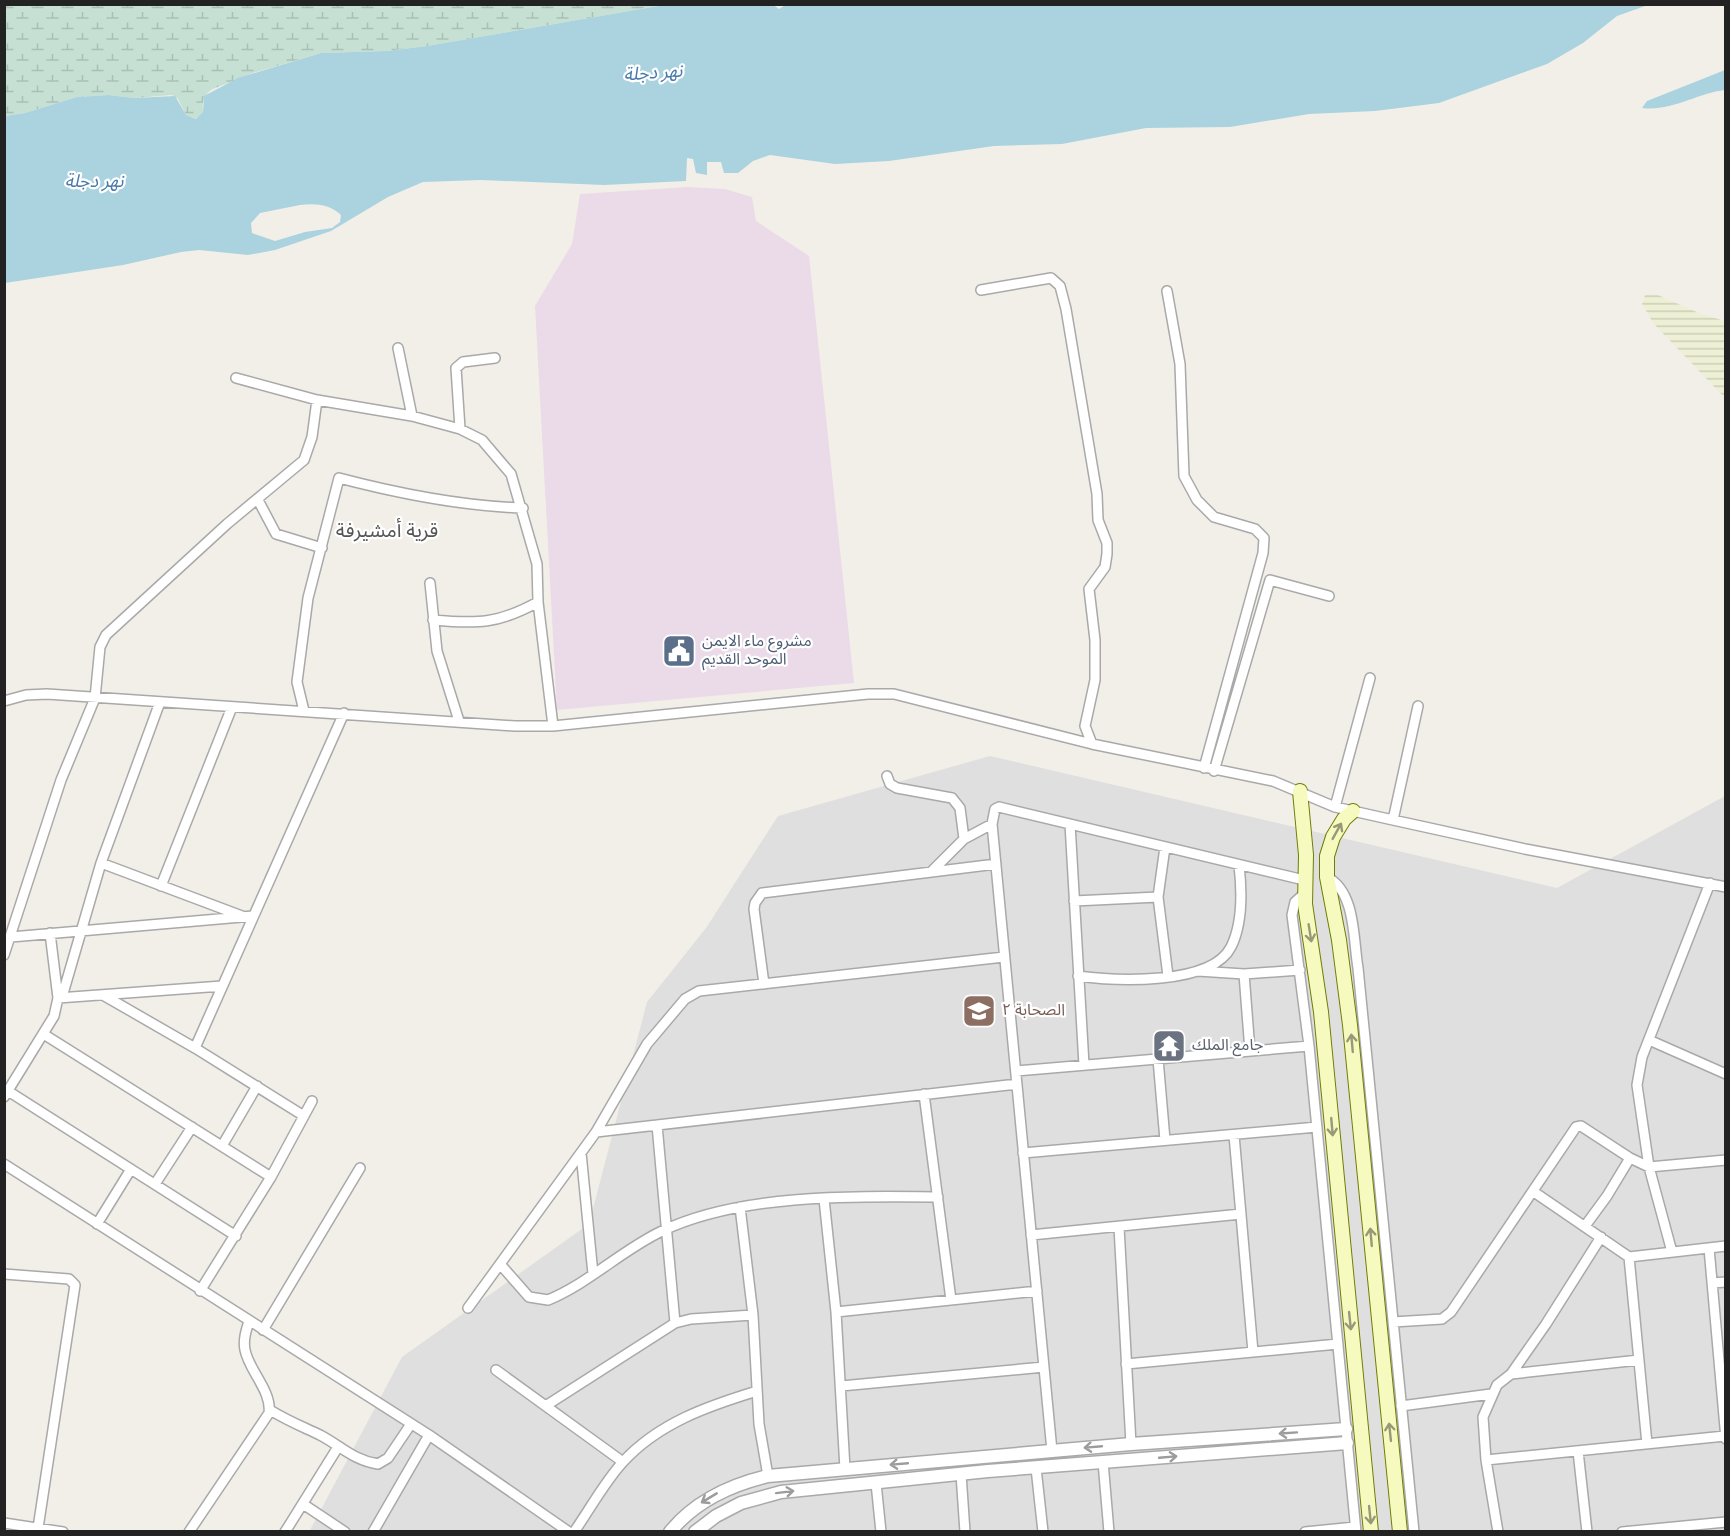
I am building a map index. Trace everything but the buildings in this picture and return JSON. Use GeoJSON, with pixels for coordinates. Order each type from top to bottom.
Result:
{"type":"FeatureCollection","features":[{"type":"Feature","properties":{"kind":"main road"},"geometry":{"type":"LineString","coordinates":[[1300,791],[1306,855],[1305,886],[1321,1012],[1339,1284],[1371,1532]]}},
{"type":"Feature","properties":{"kind":"main road"},"geometry":{"type":"LineString","coordinates":[[1353,811],[1338,828],[1327,856],[1327,877],[1338,932],[1382,1278],[1400,1532]]}},
{"type":"Feature","properties":{"kind":"main road"},"geometry":{"type":"LineString","coordinates":[[1306,855],[1327,856]]}},
{"type":"Feature","properties":{"kind":"street"},"geometry":{"type":"LineString","coordinates":[[981,290],[1051,278],[1060,286],[1066,309],[1097,494],[1098,520],[1107,543],[1105,567],[1089,589],[1095,640],[1095,680],[1085,726],[1092,744]]}},
{"type":"Feature","properties":{"kind":"street"},"geometry":{"type":"LineString","coordinates":[[1167,291],[1180,363],[1184,476],[1197,500],[1214,517],[1255,530],[1264,538],[1263,554],[1204,768]]}},
{"type":"Feature","properties":{"kind":"street"},"geometry":{"type":"LineString","coordinates":[[398,348],[412,416]]}},
{"type":"Feature","properties":{"kind":"street"},"geometry":{"type":"LineString","coordinates":[[460,429],[456,368],[463,362],[495,358]]}},
{"type":"Feature","properties":{"kind":"street"},"geometry":{"type":"LineString","coordinates":[[236,378],[317,400],[412,416],[460,429],[482,440],[511,474],[523,508],[537,564],[538,602],[553,726]]}},
{"type":"Feature","properties":{"kind":"street"},"geometry":{"type":"LineString","coordinates":[[4,955],[62,780],[94,698],[100,647],[106,635],[227,524],[258,500],[307,455],[317,400]]}},
{"type":"Feature","properties":{"kind":"street"},"geometry":{"type":"LineString","coordinates":[[304,711],[297,682],[302,632],[308,598],[339,478],[413,497],[484,507],[523,508]]}},
{"type":"Feature","properties":{"kind":"street"},"geometry":{"type":"LineString","coordinates":[[258,500],[276,534],[322,548]]}},
{"type":"Feature","properties":{"kind":"street"},"geometry":{"type":"LineString","coordinates":[[1214,771],[1270,580],[1329,596]]}},
{"type":"Feature","properties":{"kind":"street"},"geometry":{"type":"LineString","coordinates":[[430,583],[437,651],[459,721]]}},
{"type":"Feature","properties":{"kind":"street"},"geometry":{"type":"LineString","coordinates":[[433,620],[471,623],[511,617],[538,602]]}},
{"type":"Feature","properties":{"kind":"street"},"geometry":{"type":"LineString","coordinates":[[1335,807],[1370,678]]}},
{"type":"Feature","properties":{"kind":"street"},"geometry":{"type":"LineString","coordinates":[[4,701],[36,694],[553,726],[868,694],[894,694],[1092,744],[1214,771],[1273,781],[1335,807],[1725,887]]}},
{"type":"Feature","properties":{"kind":"street"},"geometry":{"type":"LineString","coordinates":[[160,702],[102,863],[54,1016],[45,1035],[6,1094],[131,1169],[236,1236]]}},
{"type":"Feature","properties":{"kind":"street"},"geometry":{"type":"LineString","coordinates":[[160,886],[232,706]]}},
{"type":"Feature","properties":{"kind":"street"},"geometry":{"type":"LineString","coordinates":[[1393,820],[1418,706]]}},
{"type":"Feature","properties":{"kind":"street"},"geometry":{"type":"LineString","coordinates":[[195,1048],[249,917],[344,713]]}},
{"type":"Feature","properties":{"kind":"street"},"geometry":{"type":"LineString","coordinates":[[887,776],[893,787],[946,796],[956,802],[962,813],[964,839]]}},
{"type":"Feature","properties":{"kind":"street"},"geometry":{"type":"LineString","coordinates":[[1052,1450],[992,824],[994,809],[999,807],[1239,865],[1305,886],[1292,910],[1317,1127],[1339,1284],[1338,1344],[1355,1529],[1305,1532]]}},
{"type":"Feature","properties":{"kind":"street"},"geometry":{"type":"LineString","coordinates":[[931,872],[964,839],[992,824]]}},
{"type":"Feature","properties":{"kind":"street"},"geometry":{"type":"LineString","coordinates":[[1070,824],[1084,1065]]}},
{"type":"Feature","properties":{"kind":"street"},"geometry":{"type":"LineString","coordinates":[[1166,847],[1158,897],[1168,976]]}},
{"type":"Feature","properties":{"kind":"street"},"geometry":{"type":"LineString","coordinates":[[102,863],[249,917]]}},
{"type":"Feature","properties":{"kind":"street"},"geometry":{"type":"LineString","coordinates":[[764,984],[754,909],[762,893],[996,864]]}},
{"type":"Feature","properties":{"kind":"street"},"geometry":{"type":"LineString","coordinates":[[1198,971],[1218,960],[1230,949],[1239,913],[1242,887],[1239,865]]}},
{"type":"Feature","properties":{"kind":"street"},"geometry":{"type":"LineString","coordinates":[[1672,1252],[1649,1167],[1637,1085],[1642,1057],[1710,884]]}},
{"type":"Feature","properties":{"kind":"street"},"geometry":{"type":"LineString","coordinates":[[1074,901],[1158,897]]}},
{"type":"Feature","properties":{"kind":"street"},"geometry":{"type":"LineString","coordinates":[[11,936],[249,917]]}},
{"type":"Feature","properties":{"kind":"street"},"geometry":{"type":"LineString","coordinates":[[51,933],[60,998]]}},
{"type":"Feature","properties":{"kind":"street"},"geometry":{"type":"LineString","coordinates":[[468,1308],[596,1132],[648,1044],[686,999],[699,991],[1005,957]]}},
{"type":"Feature","properties":{"kind":"street"},"geometry":{"type":"LineString","coordinates":[[1078,976],[1123,979],[1198,971],[1244,975],[1300,970]]}},
{"type":"Feature","properties":{"kind":"street"},"geometry":{"type":"LineString","coordinates":[[1244,975],[1250,1051]]}},
{"type":"Feature","properties":{"kind":"street"},"geometry":{"type":"LineString","coordinates":[[60,998],[222,986]]}},
{"type":"Feature","properties":{"kind":"street"},"geometry":{"type":"LineString","coordinates":[[103,995],[195,1048],[304,1116]]}},
{"type":"Feature","properties":{"kind":"street"},"geometry":{"type":"LineString","coordinates":[[45,1035],[271,1177]]}},
{"type":"Feature","properties":{"kind":"street"},"geometry":{"type":"LineString","coordinates":[[1649,1040],[1725,1074]]}},
{"type":"Feature","properties":{"kind":"street"},"geometry":{"type":"LineString","coordinates":[[1016,1071],[1309,1046]]}},
{"type":"Feature","properties":{"kind":"street"},"geometry":{"type":"LineString","coordinates":[[1158,1059],[1165,1140]]}},
{"type":"Feature","properties":{"kind":"street"},"geometry":{"type":"LineString","coordinates":[[596,1132],[1017,1084]]}},
{"type":"Feature","properties":{"kind":"street"},"geometry":{"type":"LineString","coordinates":[[222,1146],[257,1086]]}},
{"type":"Feature","properties":{"kind":"street"},"geometry":{"type":"LineString","coordinates":[[924,1094],[951,1300]]}},
{"type":"Feature","properties":{"kind":"street"},"geometry":{"type":"LineString","coordinates":[[200,1291],[271,1177],[312,1101]]}},
{"type":"Feature","properties":{"kind":"street"},"geometry":{"type":"LineString","coordinates":[[657,1125],[675,1323]]}},
{"type":"Feature","properties":{"kind":"street"},"geometry":{"type":"LineString","coordinates":[[1393,1322],[1442,1319],[1451,1312],[1578,1126],[1649,1167],[1725,1160]]}},
{"type":"Feature","properties":{"kind":"street"},"geometry":{"type":"LineString","coordinates":[[1023,1153],[1317,1127]]}},
{"type":"Feature","properties":{"kind":"street"},"geometry":{"type":"LineString","coordinates":[[155,1184],[192,1128]]}},
{"type":"Feature","properties":{"kind":"street"},"geometry":{"type":"LineString","coordinates":[[1234,1135],[1252,1352]]}},
{"type":"Feature","properties":{"kind":"street"},"geometry":{"type":"LineString","coordinates":[[581,1153],[593,1274]]}},
{"type":"Feature","properties":{"kind":"street"},"geometry":{"type":"LineString","coordinates":[[1585,1226],[1630,1158]]}},
{"type":"Feature","properties":{"kind":"street"},"geometry":{"type":"LineString","coordinates":[[4,1164],[429,1435],[569,1532]]}},
{"type":"Feature","properties":{"kind":"street"},"geometry":{"type":"LineString","coordinates":[[263,1330],[360,1168]]}},
{"type":"Feature","properties":{"kind":"street"},"geometry":{"type":"LineString","coordinates":[[97,1224],[131,1169]]}},
{"type":"Feature","properties":{"kind":"street"},"geometry":{"type":"LineString","coordinates":[[1534,1192],[1629,1257],[1725,1246]]}},
{"type":"Feature","properties":{"kind":"street"},"geometry":{"type":"LineString","coordinates":[[500,1264],[529,1297],[541,1301],[554,1298],[668,1229],[719,1210],[825,1199],[938,1197]]}},
{"type":"Feature","properties":{"kind":"street"},"geometry":{"type":"LineString","coordinates":[[825,1199],[836,1312],[845,1469]]}},
{"type":"Feature","properties":{"kind":"street"},"geometry":{"type":"LineString","coordinates":[[740,1207],[753,1315],[761,1442],[768,1476]]}},
{"type":"Feature","properties":{"kind":"street"},"geometry":{"type":"LineString","coordinates":[[1031,1235],[1241,1214]]}},
{"type":"Feature","properties":{"kind":"street"},"geometry":{"type":"LineString","coordinates":[[1119,1227],[1131,1444]]}},
{"type":"Feature","properties":{"kind":"street"},"geometry":{"type":"LineString","coordinates":[[1498,1532],[1486,1460],[1483,1417],[1491,1394],[1511,1374],[1601,1237]]}},
{"type":"Feature","properties":{"kind":"street"},"geometry":{"type":"LineString","coordinates":[[1486,1460],[1725,1438],[1708,1248]]}},
{"type":"Feature","properties":{"kind":"street"},"geometry":{"type":"LineString","coordinates":[[1629,1257],[1647,1444]]}},
{"type":"Feature","properties":{"kind":"street"},"geometry":{"type":"LineString","coordinates":[[4,1274],[69,1279],[75,1285],[38,1528]]}},
{"type":"Feature","properties":{"kind":"street"},"geometry":{"type":"LineString","coordinates":[[1382,1278],[1393,1322],[1414,1532]]}},
{"type":"Feature","properties":{"kind":"street"},"geometry":{"type":"LineString","coordinates":[[1712,1283],[1725,1282]]}},
{"type":"Feature","properties":{"kind":"street"},"geometry":{"type":"LineString","coordinates":[[836,1312],[1037,1291]]}},
{"type":"Feature","properties":{"kind":"street"},"geometry":{"type":"LineString","coordinates":[[547,1405],[675,1323],[691,1319],[753,1315]]}},
{"type":"Feature","properties":{"kind":"street"},"geometry":{"type":"LineString","coordinates":[[249,1321],[244,1342],[246,1354],[270,1410],[355,1458],[382,1463],[388,1458],[411,1424]]}},
{"type":"Feature","properties":{"kind":"street"},"geometry":{"type":"LineString","coordinates":[[1126,1364],[1338,1344]]}},
{"type":"Feature","properties":{"kind":"street"},"geometry":{"type":"LineString","coordinates":[[1511,1374],[1639,1360]]}},
{"type":"Feature","properties":{"kind":"street"},"geometry":{"type":"LineString","coordinates":[[841,1386],[1044,1367]]}},
{"type":"Feature","properties":{"kind":"street"},"geometry":{"type":"LineString","coordinates":[[496,1370],[623,1462]]}},
{"type":"Feature","properties":{"kind":"street"},"geometry":{"type":"LineString","coordinates":[[574,1532],[623,1462],[673,1423],[712,1405],[757,1391]]}},
{"type":"Feature","properties":{"kind":"street"},"geometry":{"type":"LineString","coordinates":[[1401,1406],[1491,1394]]}},
{"type":"Feature","properties":{"kind":"street"},"geometry":{"type":"LineString","coordinates":[[189,1532],[270,1410]]}},
{"type":"Feature","properties":{"kind":"street"},"geometry":{"type":"LineString","coordinates":[[670,1532],[687,1514],[717,1494],[768,1476],[1052,1450],[1346,1429]]}},
{"type":"Feature","properties":{"kind":"street"},"geometry":{"type":"LineString","coordinates":[[373,1532],[429,1435]]}},
{"type":"Feature","properties":{"kind":"street"},"geometry":{"type":"LineString","coordinates":[[694,1532],[716,1516],[754,1498],[782,1492],[961,1474],[1347,1443]]}},
{"type":"Feature","properties":{"kind":"street"},"geometry":{"type":"LineString","coordinates":[[285,1532],[338,1448]]}},
{"type":"Feature","properties":{"kind":"street"},"geometry":{"type":"LineString","coordinates":[[1578,1451],[1587,1532]]}},
{"type":"Feature","properties":{"kind":"street"},"geometry":{"type":"LineString","coordinates":[[987,1456],[988,1472]]}},
{"type":"Feature","properties":{"kind":"street"},"geometry":{"type":"LineString","coordinates":[[1103,1462],[1109,1532]]}},
{"type":"Feature","properties":{"kind":"street"},"geometry":{"type":"LineString","coordinates":[[1036,1468],[1043,1532]]}},
{"type":"Feature","properties":{"kind":"street"},"geometry":{"type":"LineString","coordinates":[[961,1474],[965,1532]]}},
{"type":"Feature","properties":{"kind":"street"},"geometry":{"type":"LineString","coordinates":[[876,1483],[881,1532]]}},
{"type":"Feature","properties":{"kind":"street"},"geometry":{"type":"LineString","coordinates":[[303,1504],[345,1532]]}},
{"type":"Feature","properties":{"kind":"street"},"geometry":{"type":"LineString","coordinates":[[1622,1532],[1725,1522]]}},
{"type":"Feature","properties":{"kind":"street"},"geometry":{"type":"LineString","coordinates":[[4,1523],[63,1532]]}},
{"type":"Feature","properties":{"kind":"shaded area"},"geometry":{"type":"Polygon","coordinates":[[[687,187],[725,189],[752,197],[756,221],[809,256],[854,683],[557,710],[535,306],[572,244],[580,194],[687,187]]]}},
{"type":"Feature","properties":{"kind":"shaded area"},"geometry":{"type":"Polygon","coordinates":[[[990,756],[1557,888],[1725,796],[1725,1531],[309,1532],[402,1357],[589,1224],[647,1002],[706,928],[778,816],[990,756]]]}},
{"type":"Feature","properties":{"kind":"green space"},"geometry":{"type":"Polygon","coordinates":[[[5,5],[664,5],[427,46],[386,51],[321,53],[253,73],[213,89],[205,96],[203,112],[197,119],[186,115],[178,99],[172,95],[135,98],[108,95],[77,97],[25,113],[5,116],[5,5]]]}},
{"type":"Feature","properties":{"kind":"green space"},"geometry":{"type":"Polygon","coordinates":[[[1645,295],[1658,295],[1701,314],[1725,321],[1725,398],[1654,324],[1642,304],[1645,295]]]}},
{"type":"Feature","properties":{"kind":"water","name":"نهر دجلة"},"geometry":{"type":"Polygon","coordinates":[[[772,4],[779,9],[787,4],[1648,5],[1617,16],[1583,43],[1547,64],[1439,103],[1375,111],[1309,114],[1230,127],[1146,128],[1062,144],[994,146],[889,161],[835,164],[770,155],[753,161],[738,173],[724,173],[721,162],[707,162],[707,175],[696,173],[693,159],[687,158],[686,181],[604,185],[481,180],[423,182],[388,197],[331,231],[275,250],[248,255],[199,250],[181,252],[123,265],[5,283],[5,116],[25,113],[77,97],[175,96],[186,115],[196,119],[203,112],[204,96],[238,78],[321,53],[386,51],[664,5],[772,4]],[[305,204],[260,213],[251,223],[252,233],[275,241],[305,232],[332,228],[340,222],[341,215],[337,211],[322,205],[305,204]]]}},
{"type":"Feature","properties":{"kind":"water"},"geometry":{"type":"Polygon","coordinates":[[[1725,70],[1725,90],[1673,105],[1642,108],[1647,101],[1725,70]]]}},
{"type":"Feature","properties":{"kind":"place","name":"مشروع ماء الايمن الموحد القديم"},"geometry":{"type":"Point","coordinates":[679,651]}},
{"type":"Feature","properties":{"kind":"place","name":"الصحابة ٢"},"geometry":{"type":"Point","coordinates":[979,1011]}},
{"type":"Feature","properties":{"kind":"place","name":"جامع الملك"},"geometry":{"type":"Point","coordinates":[1169,1046]}},
{"type":"Feature","properties":{"kind":"district","name":"قرية أمشيرفة"},"geometry":{"type":"Point","coordinates":[387,532]}}]}
